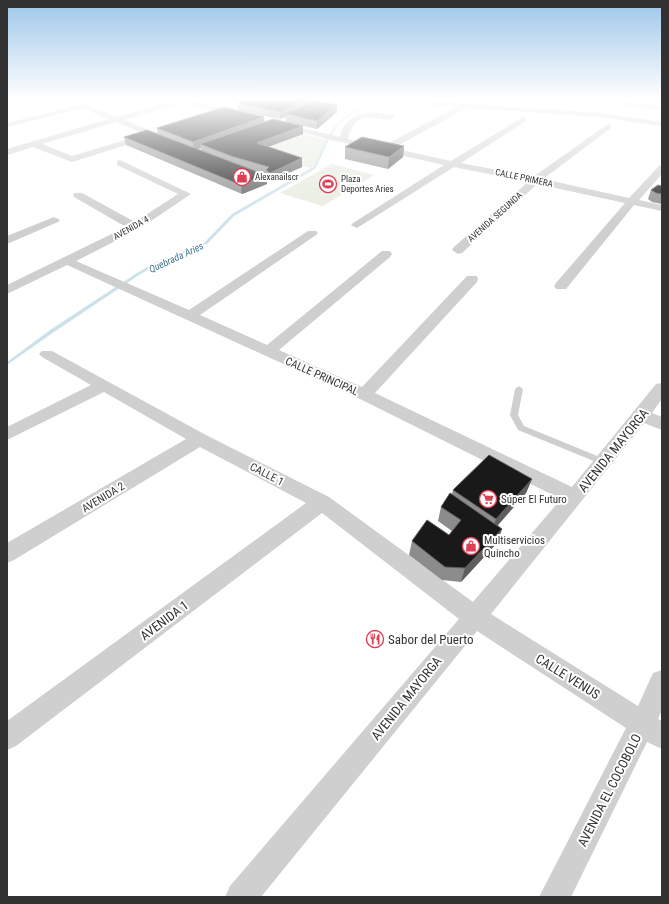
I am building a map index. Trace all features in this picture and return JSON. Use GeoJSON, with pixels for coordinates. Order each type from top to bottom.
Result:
{"type":"FeatureCollection","features":[{"type":"Feature","properties":{"kind":"street"},"geometry":{"type":"LineString","coordinates":[[7,152],[47,140]]}},
{"type":"Feature","properties":{"kind":"street"},"geometry":{"type":"LineString","coordinates":[[33,144],[72,159],[135,140]]}},
{"type":"Feature","properties":{"kind":"street"},"geometry":{"type":"LineString","coordinates":[[166,140],[173,143]]}},
{"type":"Feature","properties":{"kind":"street","name":"CALLE PRIMERA"},"geometry":{"type":"LineString","coordinates":[[349,140],[662,208]]}},
{"type":"Feature","properties":{"kind":"street"},"geometry":{"type":"LineString","coordinates":[[385,149],[401,140]]}},
{"type":"Feature","properties":{"kind":"street"},"geometry":{"type":"LineString","coordinates":[[357,225],[490,140]]}},
{"type":"Feature","properties":{"kind":"street","name":"AVENIDA SEGUNDA"},"geometry":{"type":"LineString","coordinates":[[458,250],[536,180],[589,140]]}},
{"type":"Feature","properties":{"kind":"street","name":"AVENIDA 4"},"geometry":{"type":"LineString","coordinates":[[7,290],[136,227],[186,194],[120,163]]}},
{"type":"Feature","properties":{"kind":"street"},"geometry":{"type":"LineString","coordinates":[[561,286],[632,201],[662,168]]}},
{"type":"Feature","properties":{"kind":"street"},"geometry":{"type":"LineString","coordinates":[[78,195],[136,227]]}},
{"type":"Feature","properties":{"kind":"street"},"geometry":{"type":"LineString","coordinates":[[7,240],[54,220]]}},
{"type":"Feature","properties":{"kind":"street"},"geometry":{"type":"LineString","coordinates":[[189,317],[312,233]]}},
{"type":"Feature","properties":{"kind":"street"},"geometry":{"type":"LineString","coordinates":[[268,352],[386,254]]}},
{"type":"Feature","properties":{"kind":"street","name":"CALLE PRINCIPAL"},"geometry":{"type":"LineString","coordinates":[[67,261],[132,292],[364,394],[574,497]]}},
{"type":"Feature","properties":{"kind":"street"},"geometry":{"type":"LineString","coordinates":[[364,394],[472,279]]}},
{"type":"Feature","properties":{"kind":"street","name":"CALLE 1"},"geometry":{"type":"LineString","coordinates":[[47,354],[200,440],[322,502],[473,616]]}},
{"type":"Feature","properties":{"kind":"street"},"geometry":{"type":"LineString","coordinates":[[7,434],[103,386]]}},
{"type":"Feature","properties":{"kind":"street","name":"AVENIDA MAYORGA"},"geometry":{"type":"LineString","coordinates":[[240,897],[282,849],[473,616],[604,462],[652,420],[662,388]]}},
{"type":"Feature","properties":{"kind":"street","name":"AVENIDA 2"},"geometry":{"type":"LineString","coordinates":[[7,554],[200,440]]}},
{"type":"Feature","properties":{"kind":"street","name":"AVENIDA 1"},"geometry":{"type":"LineString","coordinates":[[7,737],[322,502]]}},
{"type":"Feature","properties":{"kind":"street","name":"CALLE VENUS"},"geometry":{"type":"LineString","coordinates":[[473,616],[652,729]]}},
{"type":"Feature","properties":{"kind":"street","name":"AVENIDA EL COCOBOLO"},"geometry":{"type":"LineString","coordinates":[[559,895],[652,729],[662,682]]}},
{"type":"Feature","properties":{"kind":"lane"},"geometry":{"type":"LineString","coordinates":[[519,389],[514,415],[521,428],[604,462]]}},
{"type":"Feature","properties":{"kind":"shaded area"},"geometry":{"type":"Polygon","coordinates":[[[286,140],[326,140],[320,156],[311,168],[297,165],[259,151],[286,140]]]}},
{"type":"Feature","properties":{"kind":"shaded area","name":"Plaza Deportes Aries"},"geometry":{"type":"Polygon","coordinates":[[[332,164],[374,175],[323,206],[280,193],[332,164]]]}},
{"type":"Feature","properties":{"kind":"building"},"geometry":{"type":"Polygon","coordinates":[[[132,140],[174,140],[266,175],[241,185],[132,140]]]}},
{"type":"Feature","properties":{"kind":"building"},"geometry":{"type":"Polygon","coordinates":[[[211,140],[265,140],[257,143],[302,158],[270,173],[266,170],[269,167],[231,156],[200,144],[211,140]]]}},
{"type":"Feature","properties":{"kind":"building"},"geometry":{"type":"Polygon","coordinates":[[[357,140],[377,140],[404,146],[389,157],[345,147],[357,140]]]}},
{"type":"Feature","properties":{"kind":"building"},"geometry":{"type":"Polygon","coordinates":[[[658,185],[662,186],[662,194],[651,190],[658,185]]]}},
{"type":"Feature","properties":{"kind":"building","name":"Súper El Futuro"},"geometry":{"type":"Polygon","coordinates":[[[489,455],[532,479],[496,519],[453,490],[489,455]]]}},
{"type":"Feature","properties":{"kind":"building"},"geometry":{"type":"Polygon","coordinates":[[[450,493],[502,529],[465,568],[445,567],[412,541],[427,520],[449,535],[461,520],[441,507],[450,493]]]}},
{"type":"Feature","properties":{"kind":"waterway","name":"Quebrada Aries"},"geometry":{"type":"LineString","coordinates":[[7,364],[52,331],[138,274],[155,264],[206,243],[233,215],[314,168],[328,140]]}},
{"type":"Feature","properties":{"kind":"place","name":"Alexanailscr"},"geometry":{"type":"Point","coordinates":[242,177]}},
{"type":"Feature","properties":{"kind":"place","name":"Plaza Deportes Aries"},"geometry":{"type":"Point","coordinates":[328,184]}},
{"type":"Feature","properties":{"kind":"place","name":"Súper El Futuro"},"geometry":{"type":"Point","coordinates":[488,499]}},
{"type":"Feature","properties":{"kind":"place","name":"Multiservicios Quincho"},"geometry":{"type":"Point","coordinates":[471,546]}},
{"type":"Feature","properties":{"kind":"place","name":"Sabor del Puerto"},"geometry":{"type":"Point","coordinates":[375,639]}}]}
